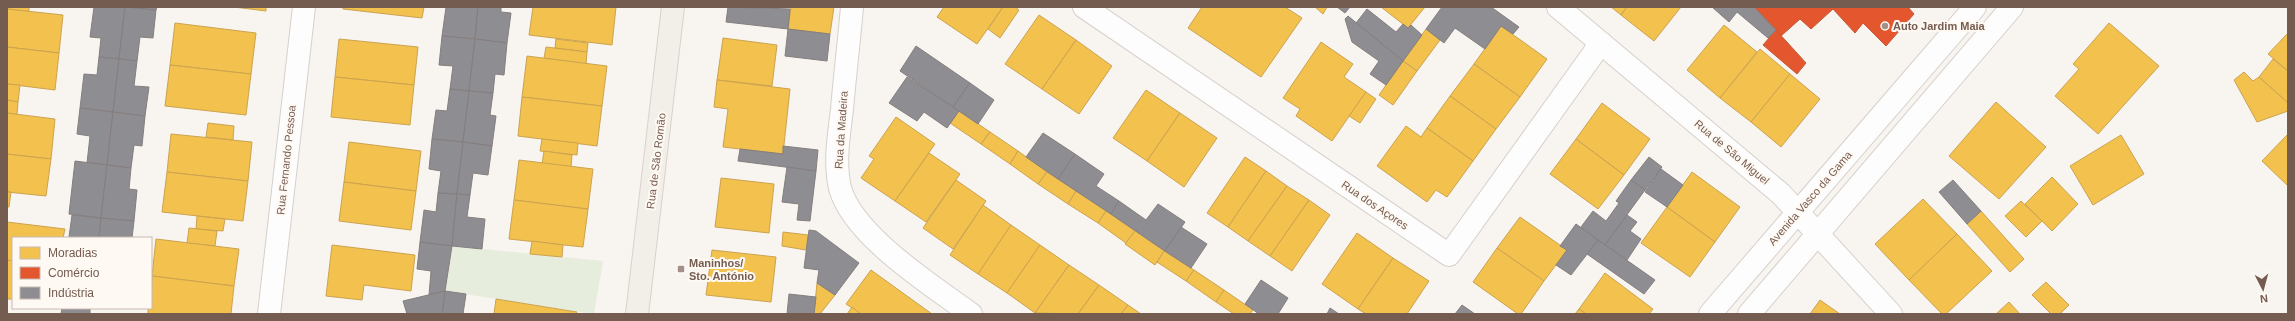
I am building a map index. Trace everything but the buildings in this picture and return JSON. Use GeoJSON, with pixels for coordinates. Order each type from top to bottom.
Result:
{"type":"FeatureCollection","features":[{"type":"Feature","properties":{"kind":"main road","name":"Rua de São Romão"},"geometry":{"type":"LineString","coordinates":[[637,314],[673,7]]}},
{"type":"Feature","properties":{"kind":"street","name":"Rua Fernando Pessoa"},"geometry":{"type":"LineString","coordinates":[[269,314],[304,7]]}},
{"type":"Feature","properties":{"kind":"street","name":"Rua da Madeira"},"geometry":{"type":"LineString","coordinates":[[852,7],[837,158],[840,189],[852,212],[873,238],[909,268],[971,314]]}},
{"type":"Feature","properties":{"kind":"street","name":"Rua dos Açores"},"geometry":{"type":"LineString","coordinates":[[1084,7],[1449,255],[1602,43]]}},
{"type":"Feature","properties":{"kind":"street","name":"Rua de São Miguel"},"geometry":{"type":"LineString","coordinates":[[1558,7],[1762,176],[1798,212],[1891,314]]}},
{"type":"Feature","properties":{"kind":"street","name":"Avenida Vasco da Gama"},"geometry":{"type":"LineString","coordinates":[[1710,314],[1975,7]]}},
{"type":"Feature","properties":{"kind":"street"},"geometry":{"type":"LineString","coordinates":[[1749,314],[2012,7]]}},
{"type":"Feature","properties":{"kind":"street"},"geometry":{"type":"LineString","coordinates":[[1911,81],[1933,99]]}},
{"type":"Feature","properties":{"kind":"green space"},"geometry":{"type":"Polygon","coordinates":[[[452,246],[603,261],[594,314],[445,291],[452,246]]]}},
{"type":"Feature","properties":{"kind":"place","name":"Auto Jardim Maia"},"geometry":{"type":"Point","coordinates":[1885,26]}},
{"type":"Feature","properties":{"kind":"place","name":"Maninhos/ Sto. António"},"geometry":{"type":"Point","coordinates":[681,269]}}]}
